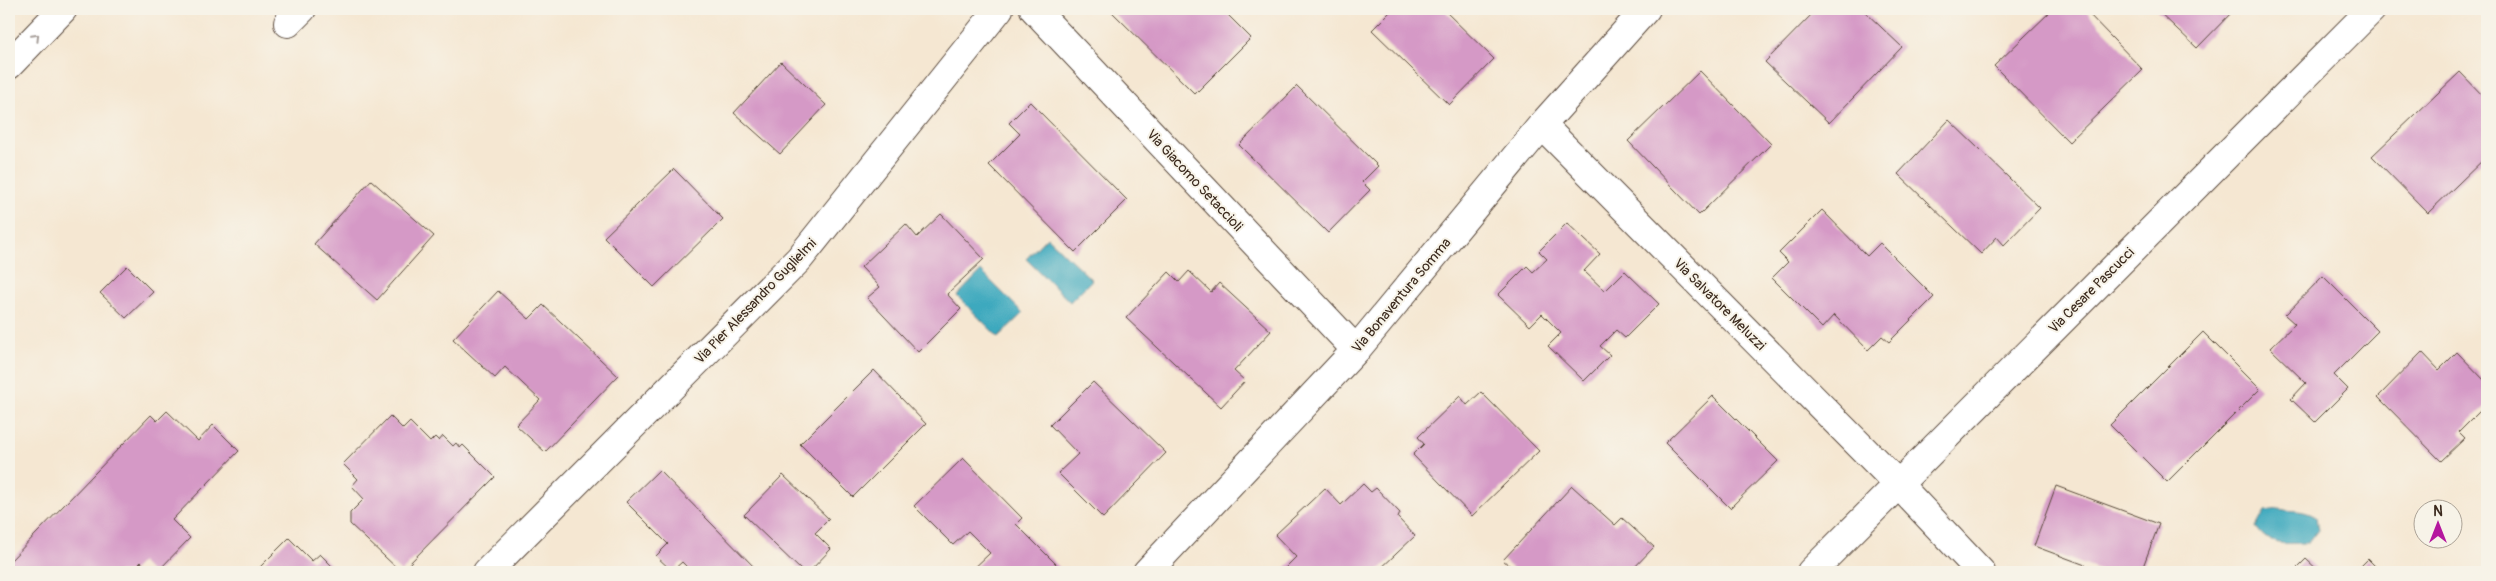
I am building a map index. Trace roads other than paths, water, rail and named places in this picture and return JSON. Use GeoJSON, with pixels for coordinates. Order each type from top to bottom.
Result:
{"type":"FeatureCollection","features":[{"type":"Feature","properties":{"kind":"street"},"geometry":{"type":"LineString","coordinates":[[9,65],[63,9]]}},
{"type":"Feature","properties":{"kind":"street","name":"Via Pier Alessandro Guglielmi"},"geometry":{"type":"LineString","coordinates":[[487,572],[799,259],[999,9]]}},
{"type":"Feature","properties":{"kind":"street","name":"Via Giacomo Setaccioli"},"geometry":{"type":"LineString","coordinates":[[1034,9],[1356,350]]}},
{"type":"Feature","properties":{"kind":"street","name":"Via Bonaventura Somma"},"geometry":{"type":"LineString","coordinates":[[1147,572],[1356,350],[1542,125],[1646,9]]}},
{"type":"Feature","properties":{"kind":"street","name":"Via Cesare Pascucci"},"geometry":{"type":"LineString","coordinates":[[1811,572],[2372,9]]}},
{"type":"Feature","properties":{"kind":"street","name":"Via Salvatore Meluzzi"},"geometry":{"type":"LineString","coordinates":[[1542,125],[1898,484],[1981,572]]}},
{"type":"Feature","properties":{"kind":"water"},"geometry":{"type":"Polygon","coordinates":[[[1047,237],[1092,280],[1070,302],[1026,259],[1047,237]]]}},
{"type":"Feature","properties":{"kind":"water"},"geometry":{"type":"Polygon","coordinates":[[[981,271],[1023,313],[998,337],[957,296],[981,271]]]}},
{"type":"Feature","properties":{"kind":"water"},"geometry":{"type":"Polygon","coordinates":[[[2279,509],[2303,512],[2316,517],[2318,530],[2308,543],[2279,543],[2261,534],[2256,527],[2265,511],[2279,509]]]}}]}
